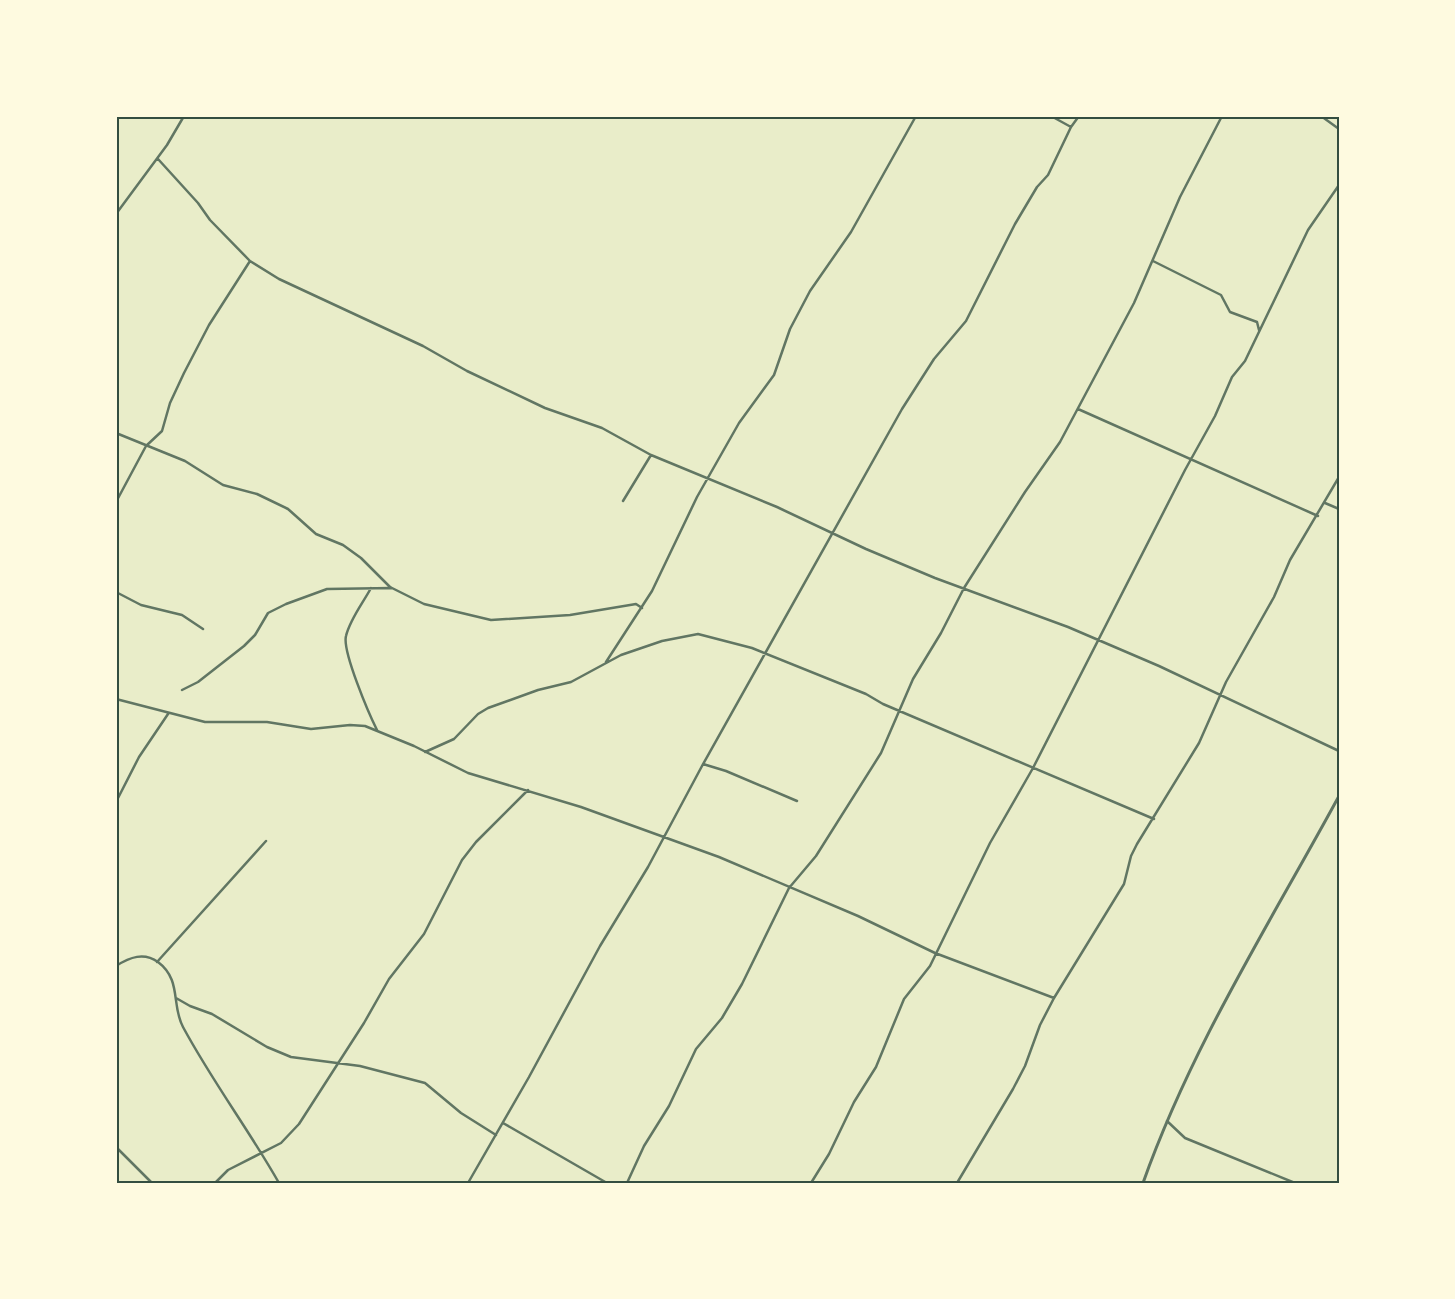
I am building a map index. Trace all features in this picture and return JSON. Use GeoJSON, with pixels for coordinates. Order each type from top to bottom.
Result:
{"type":"FeatureCollection","features":[{"type":"Feature","properties":{"kind":"street"},"geometry":{"type":"LineString","coordinates":[[116,214],[158,159],[184,116]]}},
{"type":"Feature","properties":{"kind":"street"},"geometry":{"type":"LineString","coordinates":[[605,663],[642,608],[739,423],[774,375],[790,329],[810,291],[851,232],[916,116]]}},
{"type":"Feature","properties":{"kind":"street"},"geometry":{"type":"LineString","coordinates":[[1051,116],[1071,127]]}},
{"type":"Feature","properties":{"kind":"street"},"geometry":{"type":"LineString","coordinates":[[468,1183],[600,946],[664,839],[703,764],[918,383],[966,321],[1015,224],[1037,187],[1048,175],[1071,127],[1079,116]]}},
{"type":"Feature","properties":{"kind":"street"},"geometry":{"type":"LineString","coordinates":[[627,1183],[644,1146],[669,1106],[696,1048],[722,1018],[742,984],[790,888],[816,856],[878,758],[913,679],[941,633],[964,588],[1025,492],[1049,460],[1078,409],[1153,261],[1180,197],[1222,116]]}},
{"type":"Feature","properties":{"kind":"street"},"geometry":{"type":"LineString","coordinates":[[1321,116],[1339,129]]}},
{"type":"Feature","properties":{"kind":"street"},"geometry":{"type":"LineString","coordinates":[[158,159],[182,188],[198,203],[210,220],[250,261],[279,278],[423,346],[467,371],[545,408],[602,428],[651,455],[709,478],[866,549],[1098,640],[1339,751]]}},
{"type":"Feature","properties":{"kind":"street"},"geometry":{"type":"LineString","coordinates":[[811,1183],[829,1154],[854,1102],[876,1067],[904,999],[925,974],[996,830],[1033,768],[1215,416],[1232,378],[1245,361],[1308,230],[1339,185]]}},
{"type":"Feature","properties":{"kind":"street"},"geometry":{"type":"LineString","coordinates":[[116,502],[146,446],[162,431],[171,401],[188,365],[209,325],[250,261]]}},
{"type":"Feature","properties":{"kind":"street"},"geometry":{"type":"LineString","coordinates":[[1153,261],[1221,295],[1230,312],[1257,322],[1259,332]]}},
{"type":"Feature","properties":{"kind":"street"},"geometry":{"type":"LineString","coordinates":[[1078,409],[1318,516]]}},
{"type":"Feature","properties":{"kind":"street"},"geometry":{"type":"LineString","coordinates":[[116,433],[185,461],[223,485],[257,494],[288,509],[316,534],[343,545],[361,558],[392,588],[424,604],[491,620],[570,615],[636,604],[642,608]]}},
{"type":"Feature","properties":{"kind":"street"},"geometry":{"type":"LineString","coordinates":[[623,500],[651,455]]}},
{"type":"Feature","properties":{"kind":"street"},"geometry":{"type":"LineString","coordinates":[[957,1183],[1017,1081],[1040,1025],[1054,998],[1124,884],[1131,856],[1204,733],[1220,695],[1274,597],[1290,560],[1318,516],[1339,476]]}},
{"type":"Feature","properties":{"kind":"street"},"geometry":{"type":"LineString","coordinates":[[1325,503],[1339,509]]}},
{"type":"Feature","properties":{"kind":"street"},"geometry":{"type":"LineString","coordinates":[[372,588],[351,624],[345,641],[348,656],[377,732]]}},
{"type":"Feature","properties":{"kind":"street"},"geometry":{"type":"LineString","coordinates":[[182,690],[198,682],[244,646],[255,634],[268,614],[274,609],[327,589],[392,588]]}},
{"type":"Feature","properties":{"kind":"street"},"geometry":{"type":"LineString","coordinates":[[116,592],[141,605],[182,615],[203,629]]}},
{"type":"Feature","properties":{"kind":"street"},"geometry":{"type":"LineString","coordinates":[[425,752],[454,739],[478,714],[488,708],[538,690],[571,682],[621,655],[662,641],[698,634],[765,653],[866,694],[884,704],[1154,819]]}},
{"type":"Feature","properties":{"kind":"street"},"geometry":{"type":"LineString","coordinates":[[116,699],[168,714],[205,722],[267,722],[311,729],[358,725],[425,752],[468,773],[581,807],[664,839],[719,857],[858,916],[935,953],[1054,998]]}},
{"type":"Feature","properties":{"kind":"street"},"geometry":{"type":"LineString","coordinates":[[116,802],[135,762],[168,714]]}},
{"type":"Feature","properties":{"kind":"street"},"geometry":{"type":"LineString","coordinates":[[703,764],[726,771],[797,801]]}},
{"type":"Feature","properties":{"kind":"street"},"geometry":{"type":"LineString","coordinates":[[215,1183],[228,1170],[281,1143],[299,1124],[389,979],[424,934],[462,860],[476,842],[528,790]]}},
{"type":"Feature","properties":{"kind":"street"},"geometry":{"type":"LineString","coordinates":[[1143,1183],[1167,1121],[1211,1025],[1339,796]]}},
{"type":"Feature","properties":{"kind":"street"},"geometry":{"type":"LineString","coordinates":[[157,962],[266,841]]}},
{"type":"Feature","properties":{"kind":"street"},"geometry":{"type":"LineString","coordinates":[[116,966],[130,957],[146,956],[157,962],[171,974],[182,1026],[262,1152],[279,1183]]}},
{"type":"Feature","properties":{"kind":"street"},"geometry":{"type":"LineString","coordinates":[[176,998],[190,1006],[212,1014],[267,1047],[291,1057],[321,1063],[339,1062],[425,1083],[462,1112],[496,1135]]}},
{"type":"Feature","properties":{"kind":"street"},"geometry":{"type":"LineString","coordinates":[[1167,1121],[1185,1138],[1295,1183]]}},
{"type":"Feature","properties":{"kind":"street"},"geometry":{"type":"LineString","coordinates":[[502,1123],[607,1183]]}},
{"type":"Feature","properties":{"kind":"street"},"geometry":{"type":"LineString","coordinates":[[116,1148],[152,1183]]}}]}
